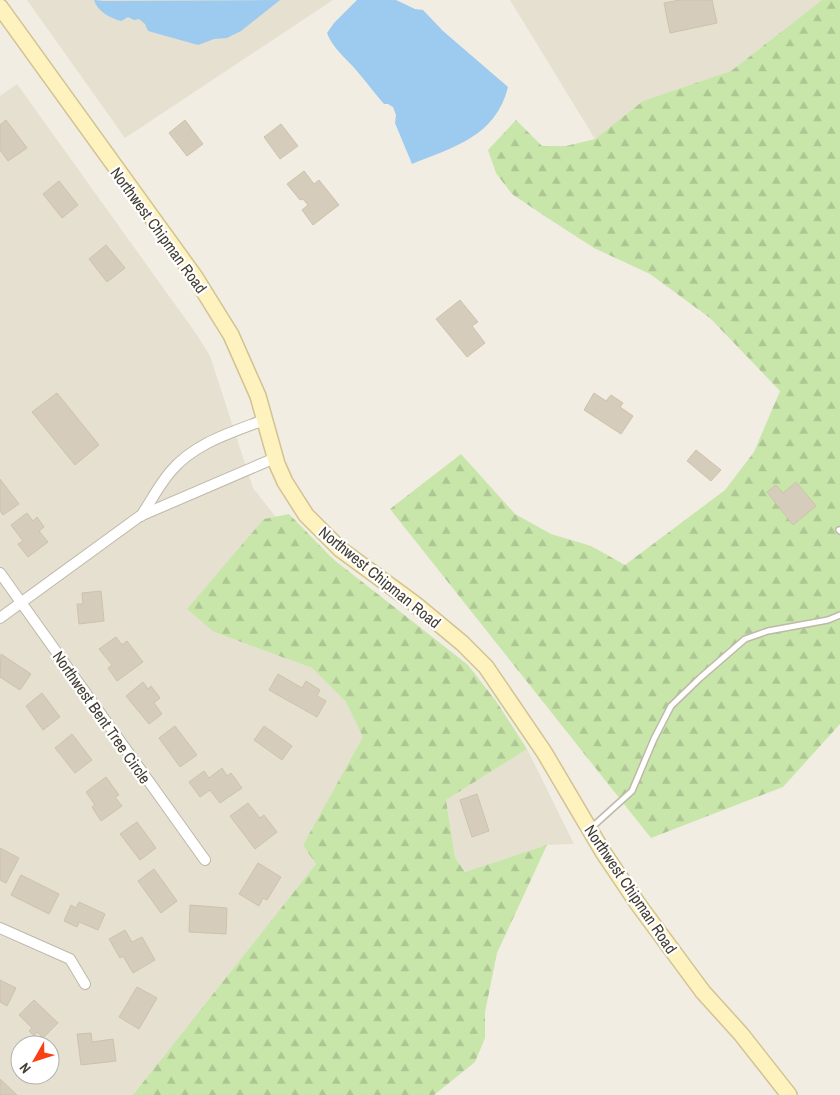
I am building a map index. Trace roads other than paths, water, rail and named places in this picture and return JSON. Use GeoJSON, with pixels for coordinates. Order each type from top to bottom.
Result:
{"type":"FeatureCollection","features":[{"type":"Feature","properties":{"kind":"main road","name":"Northwest Chipman Road"},"geometry":{"type":"LineString","coordinates":[[0,7],[195,277],[232,335],[258,396],[275,458],[287,486],[306,515],[340,549],[416,604],[462,643],[486,667],[544,752],[591,828],[603,852],[661,936],[703,992],[741,1034],[789,1095]]}},
{"type":"Feature","properties":{"kind":"street"},"geometry":{"type":"LineString","coordinates":[[140,516],[170,472],[186,456],[209,441],[264,420]]}},
{"type":"Feature","properties":{"kind":"street"},"geometry":{"type":"LineString","coordinates":[[0,618],[140,516],[275,458]]}},
{"type":"Feature","properties":{"kind":"street","name":"Northwest Bent Tree Circle"},"geometry":{"type":"LineString","coordinates":[[0,573],[204,860]]}},
{"type":"Feature","properties":{"kind":"street"},"geometry":{"type":"LineString","coordinates":[[0,928],[70,959],[85,984]]}},
{"type":"Feature","properties":{"kind":"lane"},"geometry":{"type":"LineString","coordinates":[[591,828],[632,791],[654,739],[671,706],[745,639],[768,631],[828,620],[840,615]]}},
{"type":"Feature","properties":{"kind":"water"},"geometry":{"type":"Polygon","coordinates":[[[94,0],[280,0],[241,31],[227,38],[214,39],[198,45],[148,31],[145,24],[139,19],[134,20],[128,17],[121,21],[113,18],[101,11],[94,0]]]}},
{"type":"Feature","properties":{"kind":"water"},"geometry":{"type":"Polygon","coordinates":[[[357,0],[396,0],[415,9],[423,10],[443,31],[508,87],[502,104],[494,117],[471,138],[443,152],[412,164],[395,123],[396,115],[393,107],[384,104],[360,74],[336,49],[327,33],[334,23],[357,0]]]}}]}
